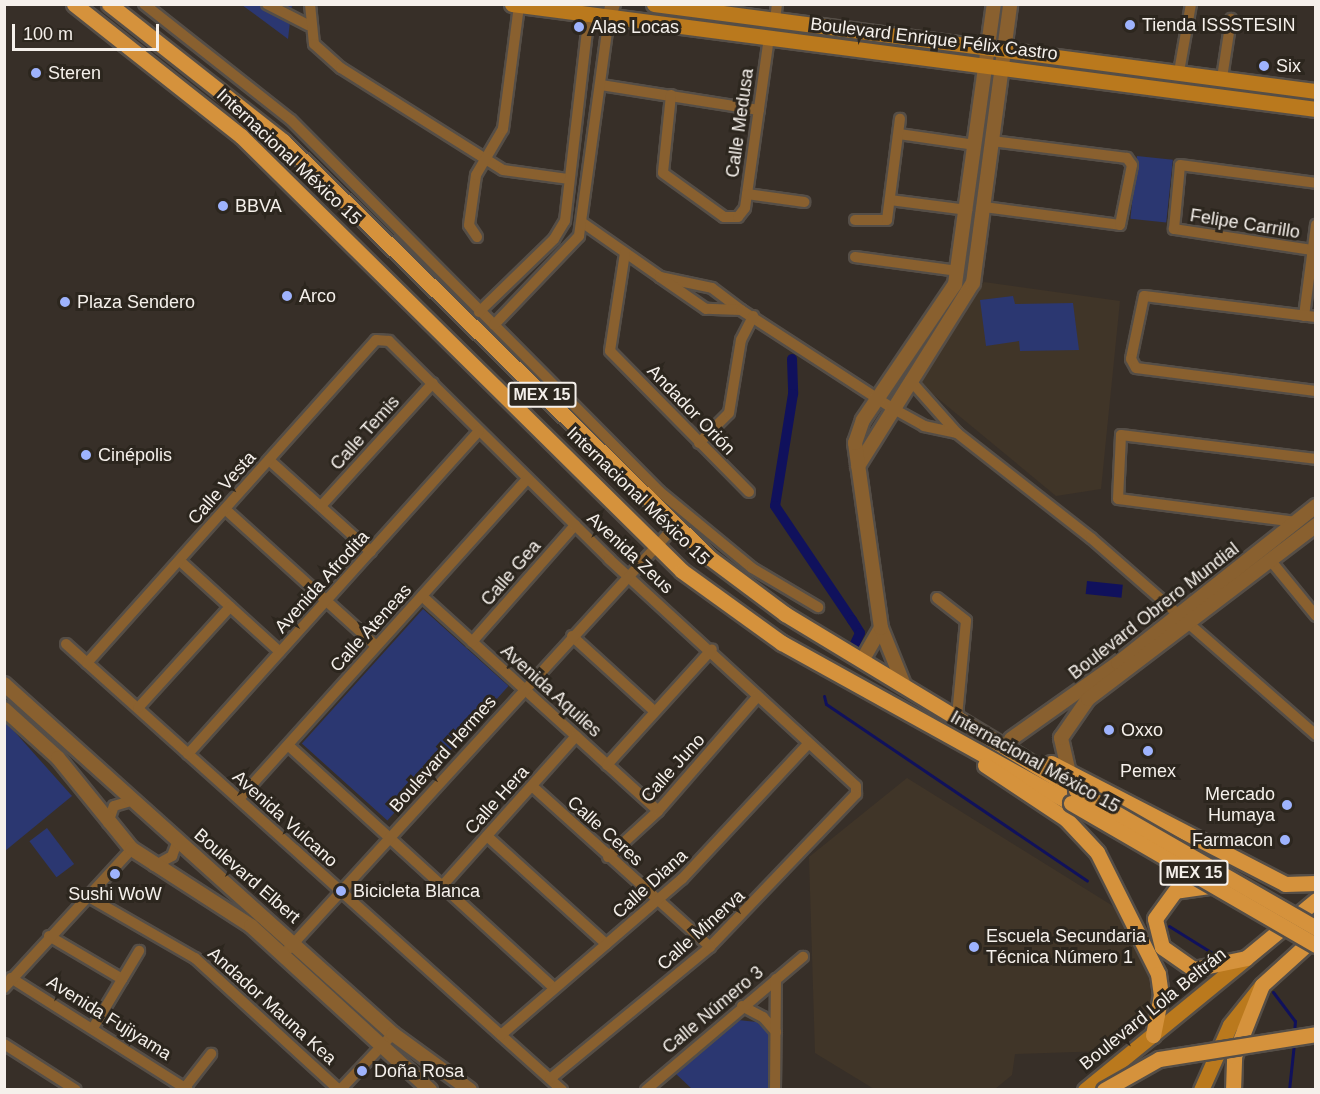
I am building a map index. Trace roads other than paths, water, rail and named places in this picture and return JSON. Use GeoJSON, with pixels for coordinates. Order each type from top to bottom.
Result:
{"type":"FeatureCollection","features":[{"type":"Feature","properties":{"kind":"main road","name":"Internacional México 15"},"geometry":{"type":"LineString","coordinates":[[74,4],[249,143],[682,570],[748,621],[976,752],[1073,796],[1316,928]]}},
{"type":"Feature","properties":{"kind":"main road","name":"Internacional México 15"},"geometry":{"type":"LineString","coordinates":[[109,4],[284,141],[675,526],[785,614],[989,734],[1073,796],[1316,945]]}},
{"type":"Feature","properties":{"kind":"main road","name":"Boulevard Enrique Félix Castro"},"geometry":{"type":"LineString","coordinates":[[654,4],[776,12],[1003,49],[1316,91]]}},
{"type":"Feature","properties":{"kind":"main road","name":"Boulevard Enrique Félix Castro"},"geometry":{"type":"LineString","coordinates":[[516,5],[611,11],[769,37],[1316,109]]}},
{"type":"Feature","properties":{"kind":"main road"},"geometry":{"type":"LineString","coordinates":[[989,734],[1011,739],[1069,773],[1285,884],[1316,883]]}},
{"type":"Feature","properties":{"kind":"main road"},"geometry":{"type":"LineString","coordinates":[[976,752],[990,771],[1066,819],[1097,852],[1158,974],[1161,995],[1153,1035]]}},
{"type":"Feature","properties":{"kind":"main road"},"geometry":{"type":"LineString","coordinates":[[1216,885],[1194,886],[1166,898],[1155,930],[1175,961],[1194,969],[1246,958],[1316,900]]}},
{"type":"Feature","properties":{"kind":"main road"},"geometry":{"type":"LineString","coordinates":[[1201,1089],[1230,1025],[1262,985],[1316,936]]}},
{"type":"Feature","properties":{"kind":"main road","name":"Boulevard Lola Beltrán"},"geometry":{"type":"LineString","coordinates":[[1085,1089],[1246,958]]}},
{"type":"Feature","properties":{"kind":"main road"},"geometry":{"type":"LineString","coordinates":[[1233,1089],[1234,1056],[1262,985]]}},
{"type":"Feature","properties":{"kind":"main road"},"geometry":{"type":"LineString","coordinates":[[1104,1089],[1159,1059],[1316,1034]]}},
{"type":"Feature","properties":{"kind":"street"},"geometry":{"type":"LineString","coordinates":[[144,4],[291,120],[479,312],[699,525],[775,584],[818,607]]}},
{"type":"Feature","properties":{"kind":"street"},"geometry":{"type":"LineString","coordinates":[[267,4],[308,25]]}},
{"type":"Feature","properties":{"kind":"street"},"geometry":{"type":"LineString","coordinates":[[310,4],[308,25],[321,53],[482,160],[516,174],[569,179]]}},
{"type":"Feature","properties":{"kind":"street"},"geometry":{"type":"LineString","coordinates":[[904,686],[881,628],[858,466],[857,435],[877,398],[952,290],[958,271],[967,210],[984,65],[994,4]]}},
{"type":"Feature","properties":{"kind":"street"},"geometry":{"type":"LineString","coordinates":[[858,466],[892,408],[970,291],[981,230],[1010,4]]}},
{"type":"Feature","properties":{"kind":"street"},"geometry":{"type":"LineString","coordinates":[[1179,72],[1191,4]]}},
{"type":"Feature","properties":{"kind":"street"},"geometry":{"type":"LineString","coordinates":[[477,237],[469,225],[470,213],[482,160],[503,129],[516,5]]}},
{"type":"Feature","properties":{"kind":"street"},"geometry":{"type":"LineString","coordinates":[[479,312],[558,234],[569,179],[590,9]]}},
{"type":"Feature","properties":{"kind":"street"},"geometry":{"type":"LineString","coordinates":[[494,325],[570,249],[583,223],[611,11]]}},
{"type":"Feature","properties":{"kind":"street"},"geometry":{"type":"LineString","coordinates":[[1222,78],[1232,19]]}},
{"type":"Feature","properties":{"kind":"street","name":"Calle Medusa"},"geometry":{"type":"LineString","coordinates":[[671,95],[663,173],[724,217],[743,213],[769,37]]}},
{"type":"Feature","properties":{"kind":"street"},"geometry":{"type":"LineString","coordinates":[[601,85],[759,110]]}},
{"type":"Feature","properties":{"kind":"street"},"geometry":{"type":"LineString","coordinates":[[978,117],[995,119]]}},
{"type":"Feature","properties":{"kind":"street"},"geometry":{"type":"LineString","coordinates":[[855,220],[887,220],[900,119]]}},
{"type":"Feature","properties":{"kind":"street"},"geometry":{"type":"LineString","coordinates":[[899,134],[975,145]]}},
{"type":"Feature","properties":{"kind":"street"},"geometry":{"type":"LineString","coordinates":[[984,207],[1120,225],[1131,160],[992,141]]}},
{"type":"Feature","properties":{"kind":"street","name":"Felipe Carrillo"},"geometry":{"type":"LineString","coordinates":[[1313,254],[1174,230],[1180,165],[1316,183]]}},
{"type":"Feature","properties":{"kind":"street"},"geometry":{"type":"LineString","coordinates":[[747,194],[804,202]]}},
{"type":"Feature","properties":{"kind":"street"},"geometry":{"type":"LineString","coordinates":[[890,200],[967,210]]}},
{"type":"Feature","properties":{"kind":"street"},"geometry":{"type":"LineString","coordinates":[[583,223],[706,309],[741,310]]}},
{"type":"Feature","properties":{"kind":"street"},"geometry":{"type":"LineString","coordinates":[[1304,316],[1316,225]]}},
{"type":"Feature","properties":{"kind":"street"},"geometry":{"type":"LineString","coordinates":[[964,228],[981,230]]}},
{"type":"Feature","properties":{"kind":"street","name":"Andador Orión"},"geometry":{"type":"LineString","coordinates":[[625,253],[610,351],[749,492]]}},
{"type":"Feature","properties":{"kind":"street"},"geometry":{"type":"LineString","coordinates":[[855,257],[958,271]]}},
{"type":"Feature","properties":{"kind":"street"},"geometry":{"type":"LineString","coordinates":[[660,277],[712,288],[741,310],[892,408],[924,426],[957,433]]}},
{"type":"Feature","properties":{"kind":"street"},"geometry":{"type":"LineString","coordinates":[[1316,317],[1140,297],[1131,360],[1136,368],[1316,391]]}},
{"type":"Feature","properties":{"kind":"street"},"geometry":{"type":"LineString","coordinates":[[699,443],[731,409],[741,340],[753,316]]}},
{"type":"Feature","properties":{"kind":"street","name":"Avenida Zeus"},"geometry":{"type":"LineString","coordinates":[[383,338],[433,383],[527,479],[627,575],[712,649],[856,789]]}},
{"type":"Feature","properties":{"kind":"street","name":"Calle Vesta"},"geometry":{"type":"LineString","coordinates":[[87,663],[269,460],[383,338]]}},
{"type":"Feature","properties":{"kind":"street"},"geometry":{"type":"LineString","coordinates":[[910,380],[957,433],[1185,619],[1316,735]]}},
{"type":"Feature","properties":{"kind":"street","name":"Calle Temis"},"geometry":{"type":"LineString","coordinates":[[321,506],[433,383]]}},
{"type":"Feature","properties":{"kind":"street","name":"Avenida Afrodita"},"geometry":{"type":"LineString","coordinates":[[188,754],[479,431]]}},
{"type":"Feature","properties":{"kind":"street"},"geometry":{"type":"LineString","coordinates":[[1296,522],[1118,499],[1122,434],[1316,459]]}},
{"type":"Feature","properties":{"kind":"street"},"geometry":{"type":"LineString","coordinates":[[269,460],[371,552]]}},
{"type":"Feature","properties":{"kind":"street","name":"Calle Ateneas"},"geometry":{"type":"LineString","coordinates":[[239,799],[527,479]]}},
{"type":"Feature","properties":{"kind":"street","name":"Boulevard Obrero Mundial"},"geometry":{"type":"LineString","coordinates":[[1069,773],[1060,746],[1074,715],[1316,506]]}},
{"type":"Feature","properties":{"kind":"street"},"geometry":{"type":"LineString","coordinates":[[225,510],[376,646]]}},
{"type":"Feature","properties":{"kind":"street","name":"Calle Gea"},"geometry":{"type":"LineString","coordinates":[[472,642],[575,525]]}},
{"type":"Feature","properties":{"kind":"street","name":"Boulevard Obrero Mundial"},"geometry":{"type":"LineString","coordinates":[[1011,739],[1271,561],[1316,525]]}},
{"type":"Feature","properties":{"kind":"street","name":"Boulevard Hermes"},"geometry":{"type":"LineString","coordinates":[[283,955],[627,575],[659,545],[675,526]]}},
{"type":"Feature","properties":{"kind":"street"},"geometry":{"type":"LineString","coordinates":[[180,561],[280,652]]}},
{"type":"Feature","properties":{"kind":"street"},"geometry":{"type":"LineString","coordinates":[[1271,561],[1316,616]]}},
{"type":"Feature","properties":{"kind":"street","name":"Avenida Aquiles"},"geometry":{"type":"LineString","coordinates":[[422,596],[658,811]]}},
{"type":"Feature","properties":{"kind":"street"},"geometry":{"type":"LineString","coordinates":[[937,598],[966,621],[957,717]]}},
{"type":"Feature","properties":{"kind":"street"},"geometry":{"type":"LineString","coordinates":[[138,708],[231,607]]}},
{"type":"Feature","properties":{"kind":"street"},"geometry":{"type":"LineString","coordinates":[[863,659],[881,628]]}},
{"type":"Feature","properties":{"kind":"street"},"geometry":{"type":"LineString","coordinates":[[572,636],[654,711]]}},
{"type":"Feature","properties":{"kind":"street","name":"Avenida Vulcano"},"geometry":{"type":"LineString","coordinates":[[66,644],[562,1089]]}},
{"type":"Feature","properties":{"kind":"street"},"geometry":{"type":"LineString","coordinates":[[607,765],[712,649]]}},
{"type":"Feature","properties":{"kind":"street","name":"Boulevard Elbert"},"geometry":{"type":"LineString","coordinates":[[7,692],[296,941],[393,1034],[470,1089]]}},
{"type":"Feature","properties":{"kind":"street","name":"Calle Juno"},"geometry":{"type":"LineString","coordinates":[[608,856],[658,811],[758,696]]}},
{"type":"Feature","properties":{"kind":"street","name":"Boulevard Elbert"},"geometry":{"type":"LineString","coordinates":[[4,709],[58,758],[108,823],[132,849],[154,866],[251,926],[380,1048],[430,1089]]}},
{"type":"Feature","properties":{"kind":"street","name":"Calle Hera"},"geometry":{"type":"LineString","coordinates":[[442,886],[576,736]]}},
{"type":"Feature","properties":{"kind":"street","name":"Calle Diana"},"geometry":{"type":"LineString","coordinates":[[501,1035],[658,901],[808,744]]}},
{"type":"Feature","properties":{"kind":"street"},"geometry":{"type":"LineString","coordinates":[[289,746],[554,988]]}},
{"type":"Feature","properties":{"kind":"street","name":"Calle Ceres"},"geometry":{"type":"LineString","coordinates":[[532,786],[710,947]]}},
{"type":"Feature","properties":{"kind":"street","name":"Calle Minerva"},"geometry":{"type":"LineString","coordinates":[[550,1079],[710,947],[856,789]]}},
{"type":"Feature","properties":{"kind":"street"},"geometry":{"type":"LineString","coordinates":[[108,823],[114,806],[134,800]]}},
{"type":"Feature","properties":{"kind":"street"},"geometry":{"type":"LineString","coordinates":[[487,836],[606,944]]}},
{"type":"Feature","properties":{"kind":"street"},"geometry":{"type":"LineString","coordinates":[[154,866],[172,856],[178,840]]}},
{"type":"Feature","properties":{"kind":"street"},"geometry":{"type":"LineString","coordinates":[[4,988],[10,978],[132,849]]}},
{"type":"Feature","properties":{"kind":"street","name":"Andador Mauna Kea"},"geometry":{"type":"LineString","coordinates":[[87,896],[195,958],[340,1089]]}},
{"type":"Feature","properties":{"kind":"street"},"geometry":{"type":"LineString","coordinates":[[49,936],[122,980]]}},
{"type":"Feature","properties":{"kind":"street"},"geometry":{"type":"LineString","coordinates":[[93,1028],[139,951]]}},
{"type":"Feature","properties":{"kind":"street","name":"Calle Número 3"},"geometry":{"type":"LineString","coordinates":[[646,1089],[803,957]]}},
{"type":"Feature","properties":{"kind":"street","name":"Avenida Fujiyama"},"geometry":{"type":"LineString","coordinates":[[10,978],[186,1088]]}},
{"type":"Feature","properties":{"kind":"street"},"geometry":{"type":"LineString","coordinates":[[774,1089],[776,978]]}},
{"type":"Feature","properties":{"kind":"street"},"geometry":{"type":"LineString","coordinates":[[742,1006],[763,1017],[776,1032]]}},
{"type":"Feature","properties":{"kind":"street"},"geometry":{"type":"LineString","coordinates":[[340,1089],[393,1034]]}},
{"type":"Feature","properties":{"kind":"street"},"geometry":{"type":"LineString","coordinates":[[4,1044],[76,1089]]}},
{"type":"Feature","properties":{"kind":"street"},"geometry":{"type":"LineString","coordinates":[[186,1088],[211,1054]]}},
{"type":"Feature","properties":{"kind":"waterway"},"geometry":{"type":"LineString","coordinates":[[792,359],[793,394],[775,506],[860,633],[852,650]]}},
{"type":"Feature","properties":{"kind":"waterway"},"geometry":{"type":"LineString","coordinates":[[824,696],[826,704],[1087,881]]}},
{"type":"Feature","properties":{"kind":"waterway"},"geometry":{"type":"LineString","coordinates":[[1169,926],[1214,954]]}},
{"type":"Feature","properties":{"kind":"waterway"},"geometry":{"type":"LineString","coordinates":[[1273,992],[1295,1021],[1294,1033]]}},
{"type":"Feature","properties":{"kind":"waterway"},"geometry":{"type":"LineString","coordinates":[[1289,1090],[1294,1043]]}},
{"type":"Feature","properties":{"kind":"place","name":"Tienda ISSSTESIN"},"geometry":{"type":"Point","coordinates":[1130,25]}},
{"type":"Feature","properties":{"kind":"place","name":"Alas Locas"},"geometry":{"type":"Point","coordinates":[579,27]}},
{"type":"Feature","properties":{"kind":"place","name":"Six"},"geometry":{"type":"Point","coordinates":[1264,66]}},
{"type":"Feature","properties":{"kind":"place","name":"Steren"},"geometry":{"type":"Point","coordinates":[36,73]}},
{"type":"Feature","properties":{"kind":"place","name":"BBVA"},"geometry":{"type":"Point","coordinates":[223,206]}},
{"type":"Feature","properties":{"kind":"place","name":"Arco"},"geometry":{"type":"Point","coordinates":[287,296]}},
{"type":"Feature","properties":{"kind":"place","name":"Plaza Sendero"},"geometry":{"type":"Point","coordinates":[65,302]}},
{"type":"Feature","properties":{"kind":"place","name":"Cinépolis"},"geometry":{"type":"Point","coordinates":[86,455]}},
{"type":"Feature","properties":{"kind":"place","name":"Oxxo"},"geometry":{"type":"Point","coordinates":[1109,730]}},
{"type":"Feature","properties":{"kind":"place","name":"Pemex"},"geometry":{"type":"Point","coordinates":[1148,751]}},
{"type":"Feature","properties":{"kind":"place","name":"Mercado Humaya"},"geometry":{"type":"Point","coordinates":[1287,805]}},
{"type":"Feature","properties":{"kind":"place","name":"Farmacon"},"geometry":{"type":"Point","coordinates":[1285,840]}},
{"type":"Feature","properties":{"kind":"place","name":"Sushi WoW"},"geometry":{"type":"Point","coordinates":[115,874]}},
{"type":"Feature","properties":{"kind":"place","name":"Bicicleta Blanca"},"geometry":{"type":"Point","coordinates":[341,891]}},
{"type":"Feature","properties":{"kind":"place","name":"Escuela Secundaria Técnica Número 1"},"geometry":{"type":"Point","coordinates":[974,947]}},
{"type":"Feature","properties":{"kind":"place","name":"Doña Rosa"},"geometry":{"type":"Point","coordinates":[362,1071]}}]}
